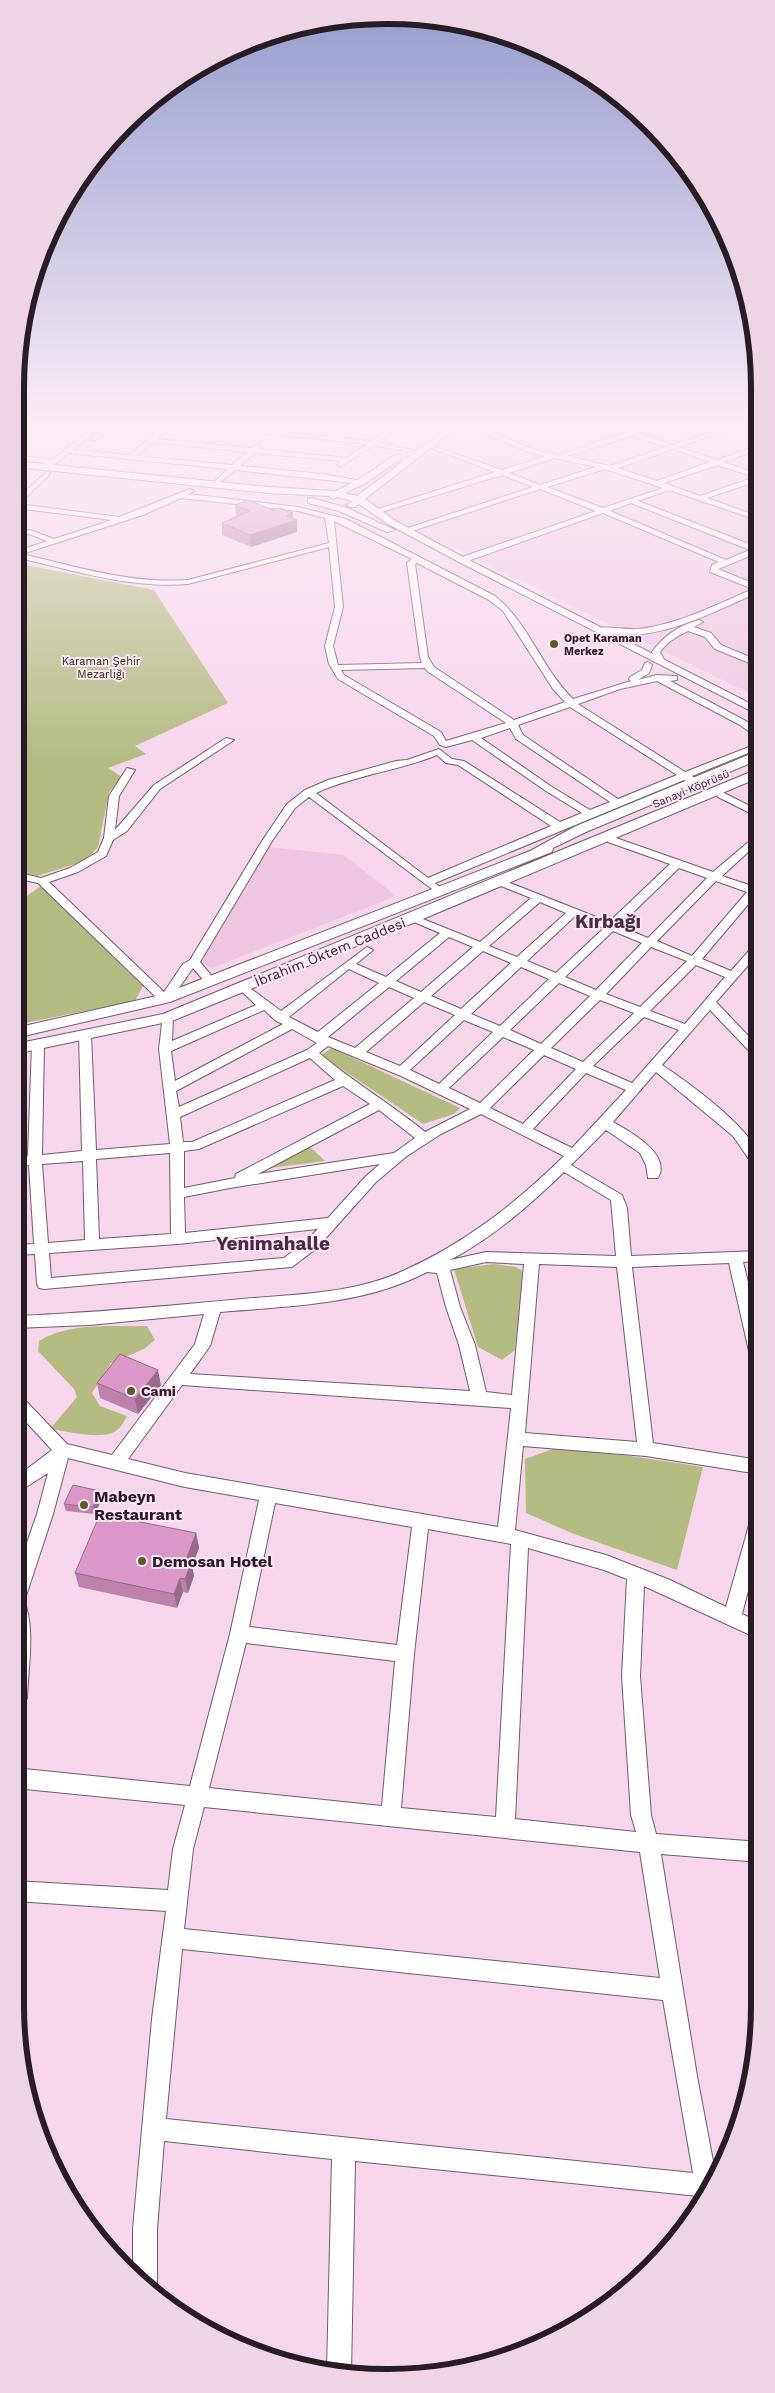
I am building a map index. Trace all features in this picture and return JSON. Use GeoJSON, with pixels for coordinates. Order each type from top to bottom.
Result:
{"type":"FeatureCollection","features":[{"type":"Feature","properties":{"kind":"main road"},"geometry":{"type":"LineString","coordinates":[[401,538],[751,718]]}},
{"type":"Feature","properties":{"kind":"main road"},"geometry":{"type":"LineString","coordinates":[[420,538],[751,707]]}},
{"type":"Feature","properties":{"kind":"main road"},"geometry":{"type":"LineString","coordinates":[[533,860],[581,829],[689,779],[751,757]]}},
{"type":"Feature","properties":{"kind":"main road","name":"Sanayi Köprüsü"},"geometry":{"type":"LineString","coordinates":[[629,820],[751,765]]}},
{"type":"Feature","properties":{"kind":"main road","name":"Sanayi Köprüsü"},"geometry":{"type":"LineString","coordinates":[[629,820],[751,776]]}},
{"type":"Feature","properties":{"kind":"main road"},"geometry":{"type":"LineString","coordinates":[[533,860],[612,840],[751,783]]}},
{"type":"Feature","properties":{"kind":"main road","name":"İbrahim Öktem Caddesi"},"geometry":{"type":"LineString","coordinates":[[24,1031],[165,999],[440,892],[533,860],[629,820]]}},
{"type":"Feature","properties":{"kind":"main road","name":"İbrahim Öktem Caddesi"},"geometry":{"type":"LineString","coordinates":[[24,1047],[166,1018],[500,882],[533,860]]}},
{"type":"Feature","properties":{"kind":"main road"},"geometry":{"type":"LineString","coordinates":[[210,981],[218,990],[220,997]]}},
{"type":"Feature","properties":{"kind":"main road"},"geometry":{"type":"LineString","coordinates":[[165,999],[166,1018]]}},
{"type":"Feature","properties":{"kind":"street"},"geometry":{"type":"LineString","coordinates":[[44,538],[53,541]]}},
{"type":"Feature","properties":{"kind":"street"},"geometry":{"type":"LineString","coordinates":[[24,552],[63,538]]}},
{"type":"Feature","properties":{"kind":"street"},"geometry":{"type":"LineString","coordinates":[[331,538],[339,607],[329,646],[341,677],[431,730],[428,738],[440,748],[449,761],[461,764],[560,826]]}},
{"type":"Feature","properties":{"kind":"street"},"geometry":{"type":"LineString","coordinates":[[377,538],[492,598],[506,609],[557,689],[572,704],[689,779]]}},
{"type":"Feature","properties":{"kind":"street"},"geometry":{"type":"LineString","coordinates":[[462,560],[527,538]]}},
{"type":"Feature","properties":{"kind":"street"},"geometry":{"type":"LineString","coordinates":[[668,538],[726,562]]}},
{"type":"Feature","properties":{"kind":"street"},"geometry":{"type":"LineString","coordinates":[[726,538],[751,548]]}},
{"type":"Feature","properties":{"kind":"street"},"geometry":{"type":"LineString","coordinates":[[24,557],[125,578],[172,584],[188,582],[332,544]]}},
{"type":"Feature","properties":{"kind":"street"},"geometry":{"type":"LineString","coordinates":[[751,552],[714,567],[714,570],[751,586]]}},
{"type":"Feature","properties":{"kind":"street"},"geometry":{"type":"LineString","coordinates":[[418,559],[411,563],[424,658],[430,669],[512,723],[519,736],[618,803]]}},
{"type":"Feature","properties":{"kind":"street"},"geometry":{"type":"LineString","coordinates":[[599,630],[632,633],[658,627],[682,620],[751,591]]}},
{"type":"Feature","properties":{"kind":"street"},"geometry":{"type":"LineString","coordinates":[[661,661],[656,652],[660,644],[675,634],[751,601]]}},
{"type":"Feature","properties":{"kind":"street"},"geometry":{"type":"LineString","coordinates":[[658,627],[653,632],[659,635],[675,634]]}},
{"type":"Feature","properties":{"kind":"street"},"geometry":{"type":"LineString","coordinates":[[688,628],[708,635],[718,647],[751,661]]}},
{"type":"Feature","properties":{"kind":"street"},"geometry":{"type":"LineString","coordinates":[[24,877],[42,881],[165,999],[187,966],[194,962],[267,841],[292,806],[309,792],[331,782],[396,764],[409,763],[440,748],[468,743],[474,737],[616,687],[644,673],[648,665]]}},
{"type":"Feature","properties":{"kind":"street"},"geometry":{"type":"LineString","coordinates":[[336,668],[428,666]]}},
{"type":"Feature","properties":{"kind":"street"},"geometry":{"type":"LineString","coordinates":[[616,687],[657,678],[674,678]]}},
{"type":"Feature","properties":{"kind":"street"},"geometry":{"type":"LineString","coordinates":[[657,678],[743,723],[751,729]]}},
{"type":"Feature","properties":{"kind":"street"},"geometry":{"type":"LineString","coordinates":[[474,737],[549,789],[590,814]]}},
{"type":"Feature","properties":{"kind":"street"},"geometry":{"type":"LineString","coordinates":[[109,838],[118,835],[148,796],[229,740]]}},
{"type":"Feature","properties":{"kind":"street"},"geometry":{"type":"LineString","coordinates":[[427,882],[590,814],[689,779],[751,749]]}},
{"type":"Feature","properties":{"kind":"street"},"geometry":{"type":"LineString","coordinates":[[42,881],[89,863],[102,854],[109,838],[114,796],[130,770]]}},
{"type":"Feature","properties":{"kind":"street"},"geometry":{"type":"LineString","coordinates":[[309,792],[323,805],[440,892]]}},
{"type":"Feature","properties":{"kind":"street"},"geometry":{"type":"LineString","coordinates":[[722,795],[751,810]]}},
{"type":"Feature","properties":{"kind":"street"},"geometry":{"type":"LineString","coordinates":[[612,840],[751,889]]}},
{"type":"Feature","properties":{"kind":"street"},"geometry":{"type":"LineString","coordinates":[[38,1044],[35,1160],[44,1284],[286,1263],[312,1244],[371,1178],[425,1138],[482,1108],[543,1050],[714,877],[751,843]]}},
{"type":"Feature","properties":{"kind":"street"},"geometry":{"type":"LineString","coordinates":[[440,1090],[503,1032],[610,926],[677,864]]}},
{"type":"Feature","properties":{"kind":"street"},"geometry":{"type":"LineString","coordinates":[[500,882],[733,976]]}},
{"type":"Feature","properties":{"kind":"street"},"geometry":{"type":"LineString","coordinates":[[356,1054],[539,897]]}},
{"type":"Feature","properties":{"kind":"street"},"geometry":{"type":"LineString","coordinates":[[525,1130],[640,1011],[694,961],[751,897]]}},
{"type":"Feature","properties":{"kind":"street"},"geometry":{"type":"LineString","coordinates":[[402,1072],[574,912]]}},
{"type":"Feature","properties":{"kind":"street"},"geometry":{"type":"LineString","coordinates":[[413,918],[598,995],[687,1029]]}},
{"type":"Feature","properties":{"kind":"street"},"geometry":{"type":"LineString","coordinates":[[173,1115],[311,1053],[322,1041],[448,932]]}},
{"type":"Feature","properties":{"kind":"street"},"geometry":{"type":"LineString","coordinates":[[170,1089],[285,1021],[367,950]]}},
{"type":"Feature","properties":{"kind":"street"},"geometry":{"type":"LineString","coordinates":[[194,962],[210,981]]}},
{"type":"Feature","properties":{"kind":"street"},"geometry":{"type":"LineString","coordinates":[[349,964],[634,1090]]}},
{"type":"Feature","properties":{"kind":"street"},"geometry":{"type":"LineString","coordinates":[[409,1275],[470,1243],[532,1196],[605,1123],[733,976],[751,965]]}},
{"type":"Feature","properties":{"kind":"street"},"geometry":{"type":"LineString","coordinates":[[243,987],[263,1006],[285,1021],[322,1041],[402,1072],[482,1108],[574,1155]]}},
{"type":"Feature","properties":{"kind":"street"},"geometry":{"type":"LineString","coordinates":[[710,1003],[751,1043]]}},
{"type":"Feature","properties":{"kind":"street"},"geometry":{"type":"LineString","coordinates":[[165,1049],[263,1006]]}},
{"type":"Feature","properties":{"kind":"street"},"geometry":{"type":"LineString","coordinates":[[166,1018],[165,1049],[177,1148],[178,1239]]}},
{"type":"Feature","properties":{"kind":"street"},"geometry":{"type":"LineString","coordinates":[[85,1035],[92,1244]]}},
{"type":"Feature","properties":{"kind":"street"},"geometry":{"type":"LineString","coordinates":[[311,1053],[344,1081],[401,1118],[425,1138]]}},
{"type":"Feature","properties":{"kind":"street"},"geometry":{"type":"LineString","coordinates":[[655,1066],[680,1083],[738,1133],[751,1152]]}},
{"type":"Feature","properties":{"kind":"street"},"geometry":{"type":"LineString","coordinates":[[24,1161],[194,1146],[344,1081]]}},
{"type":"Feature","properties":{"kind":"street"},"geometry":{"type":"LineString","coordinates":[[230,1183],[380,1105]]}},
{"type":"Feature","properties":{"kind":"street"},"geometry":{"type":"LineString","coordinates":[[605,1123],[649,1152],[654,1166],[653,1175]]}},
{"type":"Feature","properties":{"kind":"street"},"geometry":{"type":"LineString","coordinates":[[177,1194],[230,1183],[398,1157]]}},
{"type":"Feature","properties":{"kind":"street"},"geometry":{"type":"LineString","coordinates":[[563,1166],[600,1186],[617,1198],[620,1208],[624,1262],[646,1449]]}},
{"type":"Feature","properties":{"kind":"street"},"geometry":{"type":"LineString","coordinates":[[24,1249],[178,1239],[333,1222]]}},
{"type":"Feature","properties":{"kind":"street"},"geometry":{"type":"LineString","coordinates":[[24,1322],[89,1319],[345,1295],[442,1266],[486,1257],[624,1262],[751,1257]]}},
{"type":"Feature","properties":{"kind":"street"},"geometry":{"type":"LineString","coordinates":[[735,1258],[751,1326]]}},
{"type":"Feature","properties":{"kind":"street"},"geometry":{"type":"LineString","coordinates":[[505,1828],[518,1402],[532,1259]]}},
{"type":"Feature","properties":{"kind":"street"},"geometry":{"type":"LineString","coordinates":[[442,1266],[453,1307],[467,1345],[480,1398]]}},
{"type":"Feature","properties":{"kind":"street"},"geometry":{"type":"LineString","coordinates":[[115,1464],[202,1346],[214,1307]]}},
{"type":"Feature","properties":{"kind":"street"},"geometry":{"type":"LineString","coordinates":[[176,1379],[518,1402]]}},
{"type":"Feature","properties":{"kind":"street"},"geometry":{"type":"LineString","coordinates":[[24,1410],[62,1450],[185,1480],[513,1537],[606,1563],[751,1627]]}},
{"type":"Feature","properties":{"kind":"street"},"geometry":{"type":"LineString","coordinates":[[518,1439],[646,1449],[751,1466]]}},
{"type":"Feature","properties":{"kind":"street"},"geometry":{"type":"LineString","coordinates":[[24,1480],[62,1450]]}},
{"type":"Feature","properties":{"kind":"street"},"geometry":{"type":"LineString","coordinates":[[24,1576],[45,1514],[62,1450]]}},
{"type":"Feature","properties":{"kind":"street"},"geometry":{"type":"LineString","coordinates":[[145,2276],[145,2229],[183,1849],[239,1634],[270,1494]]}},
{"type":"Feature","properties":{"kind":"street"},"geometry":{"type":"LineString","coordinates":[[391,1816],[405,1654],[421,1520]]}},
{"type":"Feature","properties":{"kind":"street"},"geometry":{"type":"LineString","coordinates":[[732,1618],[751,1548]]}},
{"type":"Feature","properties":{"kind":"street"},"geometry":{"type":"LineString","coordinates":[[636,1575],[631,1676],[642,1814],[649,1843],[707,2180]]}},
{"type":"Feature","properties":{"kind":"street"},"geometry":{"type":"LineString","coordinates":[[239,1634],[405,1654]]}},
{"type":"Feature","properties":{"kind":"street"},"geometry":{"type":"LineString","coordinates":[[24,1779],[649,1843],[751,1851]]}},
{"type":"Feature","properties":{"kind":"street"},"geometry":{"type":"LineString","coordinates":[[24,1892],[177,1901]]}},
{"type":"Feature","properties":{"kind":"street"},"geometry":{"type":"LineString","coordinates":[[173,1938],[673,1990]]}},
{"type":"Feature","properties":{"kind":"street"},"geometry":{"type":"LineString","coordinates":[[154,2129],[703,2187]]}},
{"type":"Feature","properties":{"kind":"street"},"geometry":{"type":"LineString","coordinates":[[339,2366],[344,2149]]}},
{"type":"Feature","properties":{"kind":"shaded area"},"geometry":{"type":"Polygon","coordinates":[[[433,538],[751,538],[751,694],[433,538]]]}},
{"type":"Feature","properties":{"kind":"shaded area"},"geometry":{"type":"Polygon","coordinates":[[[269,847],[344,855],[391,892],[394,897],[212,968],[194,960],[269,847]]]}},
{"type":"Feature","properties":{"kind":"green space","name":"Karaman Şehir Mezarlığı"},"geometry":{"type":"Polygon","coordinates":[[[24,565],[154,590],[228,703],[135,746],[146,754],[108,768],[122,777],[109,792],[98,847],[85,861],[37,876],[24,873],[24,565]]]}},
{"type":"Feature","properties":{"kind":"green space"},"geometry":{"type":"Polygon","coordinates":[[[41,886],[143,986],[135,1001],[24,1023],[24,898],[41,886]]]}},
{"type":"Feature","properties":{"kind":"green space"},"geometry":{"type":"Polygon","coordinates":[[[332,1048],[460,1108],[454,1114],[423,1124],[321,1055],[332,1048]]]}},
{"type":"Feature","properties":{"kind":"green space"},"geometry":{"type":"Polygon","coordinates":[[[308,1145],[325,1161],[262,1169],[308,1145]]]}},
{"type":"Feature","properties":{"kind":"green space"},"geometry":{"type":"Polygon","coordinates":[[[494,1264],[516,1267],[523,1271],[515,1350],[502,1360],[478,1347],[454,1269],[494,1264]]]}},
{"type":"Feature","properties":{"kind":"green space"},"geometry":{"type":"Polygon","coordinates":[[[147,1326],[155,1340],[144,1349],[111,1363],[92,1393],[100,1406],[127,1416],[123,1424],[115,1432],[106,1435],[81,1434],[50,1429],[77,1397],[74,1389],[38,1351],[39,1341],[51,1335],[77,1328],[147,1326]]]}},
{"type":"Feature","properties":{"kind":"green space"},"geometry":{"type":"Polygon","coordinates":[[[553,1449],[624,1455],[703,1467],[677,1570],[574,1534],[526,1513],[525,1459],[553,1449]]]}},
{"type":"Feature","properties":{"kind":"building"},"geometry":{"type":"Polygon","coordinates":[[[120,1354],[158,1370],[135,1399],[97,1383],[120,1354]]]}},
{"type":"Feature","properties":{"kind":"building"},"geometry":{"type":"Polygon","coordinates":[[[73,1485],[100,1491],[93,1507],[64,1504],[73,1485]]]}},
{"type":"Feature","properties":{"kind":"building","name":"Demosan Hotel"},"geometry":{"type":"Polygon","coordinates":[[[100,1514],[196,1533],[186,1560],[192,1561],[185,1579],[180,1578],[174,1594],[75,1573],[100,1514]]]}},
{"type":"Feature","properties":{"kind":"place","name":"Opet Karaman Merkez"},"geometry":{"type":"Point","coordinates":[554,644]}},
{"type":"Feature","properties":{"kind":"place","name":"Cami"},"geometry":{"type":"Point","coordinates":[131,1391]}},
{"type":"Feature","properties":{"kind":"place","name":"Mabeyn Restaurant"},"geometry":{"type":"Point","coordinates":[84,1505]}},
{"type":"Feature","properties":{"kind":"place","name":"Demosan Hotel"},"geometry":{"type":"Point","coordinates":[142,1561]}},
{"type":"Feature","properties":{"kind":"district","name":"Kırbağı"},"geometry":{"type":"Point","coordinates":[608,921]}},
{"type":"Feature","properties":{"kind":"district","name":"Yenimahalle"},"geometry":{"type":"Point","coordinates":[273,1243]}}]}
